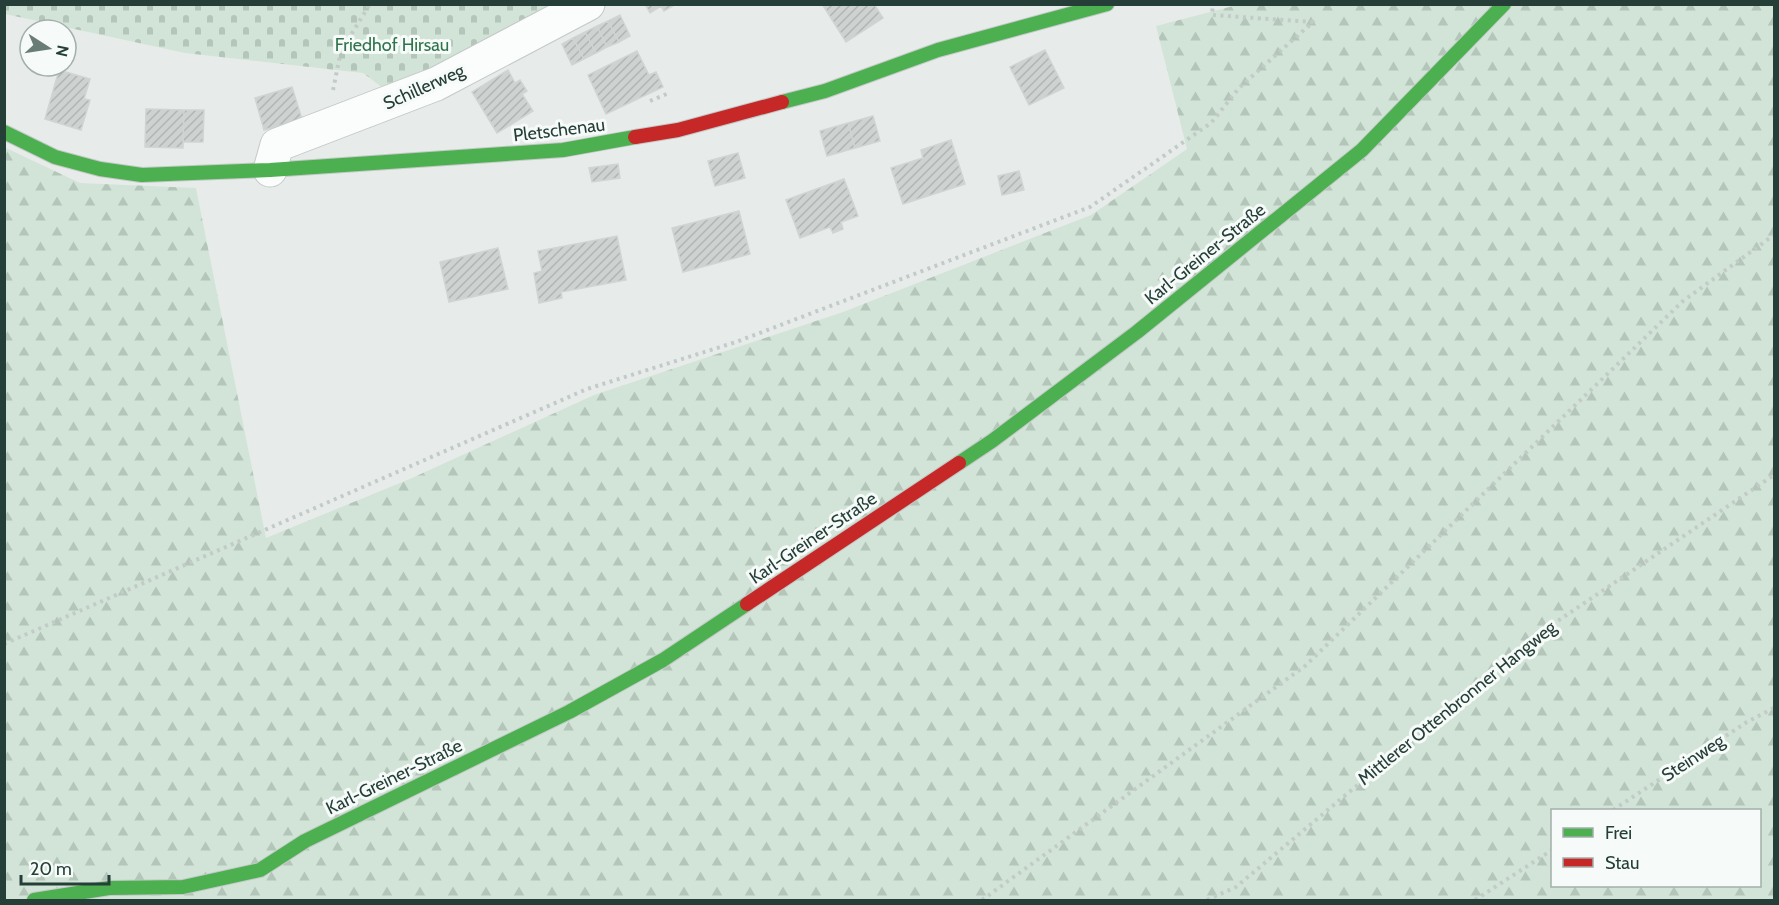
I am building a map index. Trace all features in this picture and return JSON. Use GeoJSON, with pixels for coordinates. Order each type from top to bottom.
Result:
{"type":"FeatureCollection","features":[{"type":"Feature","properties":{"kind":"street","name":"Schillerweg"},"geometry":{"type":"LineString","coordinates":[[270,170],[277,145],[436,84],[588,4]]}},
{"type":"Feature","properties":{"kind":"street","name":"Pletschenau"},"geometry":{"type":"LineString","coordinates":[[4,132],[55,157],[100,169],[142,175],[270,170],[563,150],[678,130],[825,92],[938,50],[1107,4]]}},
{"type":"Feature","properties":{"kind":"street","name":"Karl-Greiner-Straße"},"geometry":{"type":"LineString","coordinates":[[34,900],[109,888],[183,887],[260,870],[305,841],[569,712],[663,660],[992,441],[1137,332],[1362,150],[1504,4]]}},
{"type":"Feature","properties":{"kind":"path"},"geometry":{"type":"LineString","coordinates":[[335,123],[333,86],[341,51],[370,4]]}},
{"type":"Feature","properties":{"kind":"path"},"geometry":{"type":"LineString","coordinates":[[4,644],[587,389],[736,342],[1090,207],[1211,123],[1239,88],[1313,22],[1212,15],[1213,4]]}},
{"type":"Feature","properties":{"kind":"path"},"geometry":{"type":"LineString","coordinates":[[982,900],[1305,666],[1683,301],[1774,235]]}},
{"type":"Feature","properties":{"kind":"path","name":"Mittlerer Ottenbronner Hangweg"},"geometry":{"type":"LineString","coordinates":[[1207,900],[1236,887],[1534,637],[1774,475]]}},
{"type":"Feature","properties":{"kind":"path","name":"Steinweg"},"geometry":{"type":"LineString","coordinates":[[1614,809],[1747,722],[1774,708]]}},
{"type":"Feature","properties":{"kind":"path"},"geometry":{"type":"LineString","coordinates":[[1475,900],[1551,851]]}},
{"type":"Feature","properties":{"kind":"green space","name":"Friedhof Hirsau"},"geometry":{"type":"Polygon","coordinates":[[[5,4],[551,4],[555,13],[387,91],[363,73],[185,53],[78,30],[78,18],[23,18],[5,14],[5,4]]]}},
{"type":"Feature","properties":{"kind":"green space"},"geometry":{"type":"Polygon","coordinates":[[[1241,4],[1774,5],[1774,900],[5,900],[4,147],[80,183],[196,188],[266,538],[412,478],[594,395],[843,312],[1091,215],[1187,149],[1156,26],[1241,4]]]}},
{"type":"Feature","properties":{"kind":"building"},"geometry":{"type":"Polygon","coordinates":[[[645,4],[676,4],[664,11],[661,6],[650,13],[645,4]]]}},
{"type":"Feature","properties":{"kind":"building"},"geometry":{"type":"Polygon","coordinates":[[[822,4],[874,4],[883,18],[846,42],[822,4]]]}},
{"type":"Feature","properties":{"kind":"building"},"geometry":{"type":"Polygon","coordinates":[[[620,15],[630,36],[619,42],[608,21],[620,15]]]}},
{"type":"Feature","properties":{"kind":"building"},"geometry":{"type":"Polygon","coordinates":[[[608,21],[619,42],[607,47],[597,26],[608,21]]]}},
{"type":"Feature","properties":{"kind":"building"},"geometry":{"type":"Polygon","coordinates":[[[597,26],[607,47],[596,53],[585,32],[597,26]]]}},
{"type":"Feature","properties":{"kind":"building"},"geometry":{"type":"Polygon","coordinates":[[[585,32],[596,53],[584,59],[573,38],[585,32]]]}},
{"type":"Feature","properties":{"kind":"building"},"geometry":{"type":"Polygon","coordinates":[[[573,38],[584,59],[572,65],[562,44],[573,38]]]}},
{"type":"Feature","properties":{"kind":"building"},"geometry":{"type":"Polygon","coordinates":[[[1045,50],[1064,88],[1029,105],[1010,67],[1045,50]]]}},
{"type":"Feature","properties":{"kind":"building"},"geometry":{"type":"Polygon","coordinates":[[[637,51],[649,75],[656,72],[663,87],[606,114],[588,75],[637,51]]]}},
{"type":"Feature","properties":{"kind":"building"},"geometry":{"type":"Polygon","coordinates":[[[508,70],[515,83],[520,80],[527,91],[522,94],[533,111],[497,133],[472,92],[508,70]]]}},
{"type":"Feature","properties":{"kind":"building"},"geometry":{"type":"Polygon","coordinates":[[[78,76],[90,79],[84,99],[90,100],[81,130],[45,119],[57,78],[78,78],[78,76]]]}},
{"type":"Feature","properties":{"kind":"building"},"geometry":{"type":"Polygon","coordinates":[[[292,87],[302,119],[264,130],[255,98],[292,87]]]}},
{"type":"Feature","properties":{"kind":"building"},"geometry":{"type":"Polygon","coordinates":[[[146,109],[184,110],[183,148],[145,147],[146,109]]]}},
{"type":"Feature","properties":{"kind":"building"},"geometry":{"type":"Polygon","coordinates":[[[184,110],[204,110],[203,142],[183,142],[184,110]]]}},
{"type":"Feature","properties":{"kind":"building"},"geometry":{"type":"Polygon","coordinates":[[[873,116],[880,141],[855,148],[848,123],[873,116]]]}},
{"type":"Feature","properties":{"kind":"building"},"geometry":{"type":"Polygon","coordinates":[[[848,123],[855,148],[827,156],[820,131],[848,123]]]}},
{"type":"Feature","properties":{"kind":"building"},"geometry":{"type":"Polygon","coordinates":[[[951,140],[965,184],[903,204],[891,168],[923,158],[921,150],[951,140]]]}},
{"type":"Feature","properties":{"kind":"building"},"geometry":{"type":"Polygon","coordinates":[[[738,153],[745,178],[715,186],[708,161],[738,153]]]}},
{"type":"Feature","properties":{"kind":"building"},"geometry":{"type":"Polygon","coordinates":[[[618,164],[620,178],[592,182],[589,168],[618,164]]]}},
{"type":"Feature","properties":{"kind":"building"},"geometry":{"type":"Polygon","coordinates":[[[1019,171],[1024,190],[1002,195],[998,176],[1019,171]]]}},
{"type":"Feature","properties":{"kind":"building"},"geometry":{"type":"Polygon","coordinates":[[[844,179],[858,216],[841,222],[843,229],[833,233],[830,227],[800,238],[786,200],[844,179]]]}},
{"type":"Feature","properties":{"kind":"building"},"geometry":{"type":"Polygon","coordinates":[[[739,211],[750,254],[683,272],[672,228],[739,211]]]}},
{"type":"Feature","properties":{"kind":"building"},"geometry":{"type":"Polygon","coordinates":[[[617,236],[626,280],[561,292],[562,298],[539,303],[534,273],[542,271],[538,251],[617,236]]]}},
{"type":"Feature","properties":{"kind":"building"},"geometry":{"type":"Polygon","coordinates":[[[498,248],[508,289],[449,302],[440,262],[498,248]]]}},
{"type":"Feature","properties":{"kind":"traffic: fast"},"geometry":{"type":"LineString","coordinates":[[782,102],[825,91],[938,50],[1107,4]]}},
{"type":"Feature","properties":{"kind":"traffic: fast"},"geometry":{"type":"LineString","coordinates":[[959,463],[992,441],[1137,332],[1362,150],[1504,4]]}},
{"type":"Feature","properties":{"kind":"traffic: fast"},"geometry":{"type":"LineString","coordinates":[[4,132],[55,157],[100,169],[142,175],[270,170],[563,150],[635,137]]}},
{"type":"Feature","properties":{"kind":"traffic: fast"},"geometry":{"type":"LineString","coordinates":[[34,900],[109,888],[183,887],[260,870],[305,841],[569,712],[663,660],[747,604]]}},
{"type":"Feature","properties":{"kind":"traffic: jam"},"geometry":{"type":"LineString","coordinates":[[635,137],[678,130],[782,102]]}},
{"type":"Feature","properties":{"kind":"traffic: jam"},"geometry":{"type":"LineString","coordinates":[[747,604],[959,463]]}}]}
